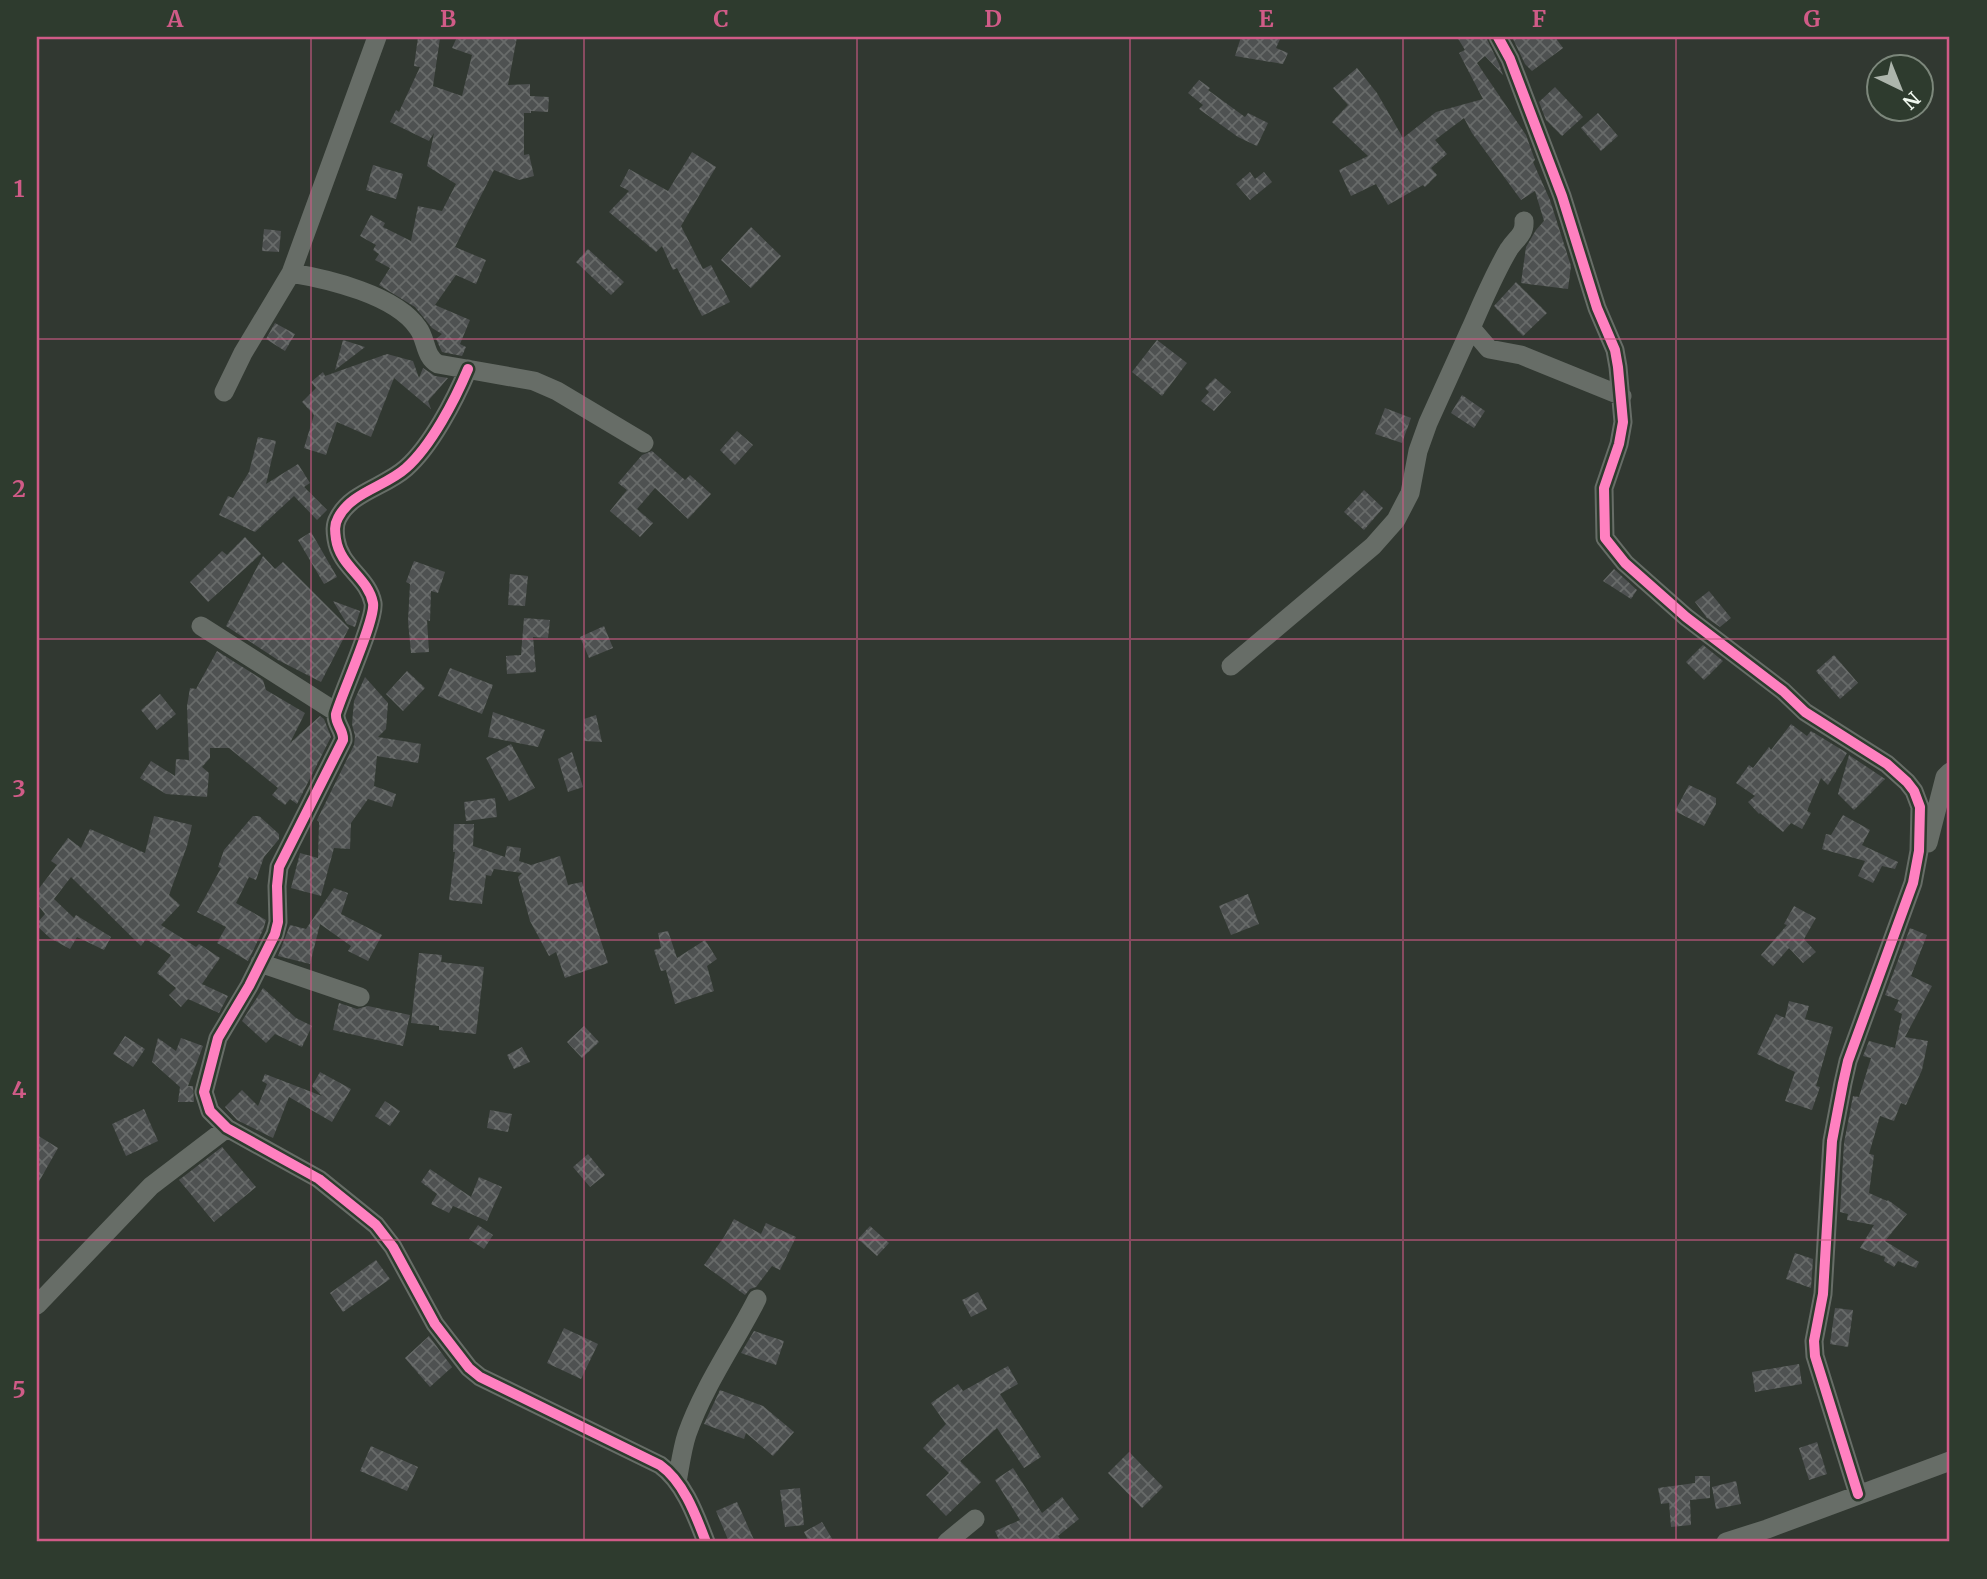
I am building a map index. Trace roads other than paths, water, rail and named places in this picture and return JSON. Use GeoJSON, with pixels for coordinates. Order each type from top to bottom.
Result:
{"type":"FeatureCollection","features":[{"type":"Feature","properties":{"kind":"street"},"geometry":{"type":"LineString","coordinates":[[224,392],[243,353],[291,272],[377,37]]}},
{"type":"Feature","properties":{"kind":"street"},"geometry":{"type":"LineString","coordinates":[[1498,37],[1510,59],[1562,196],[1597,308],[1615,350],[1623,422],[1619,444],[1604,488],[1605,537],[1625,563],[1686,617],[1783,691],[1805,712],[1877,756],[1914,791],[1920,807],[1919,851],[1913,883],[1848,1061],[1832,1141],[1823,1294],[1814,1341],[1815,1356],[1858,1494]]}},
{"type":"Feature","properties":{"kind":"street"},"geometry":{"type":"LineString","coordinates":[[1231,666],[1373,546],[1396,520],[1410,493],[1418,451],[1427,423],[1510,248],[1522,235],[1524,221]]}},
{"type":"Feature","properties":{"kind":"street"},"geometry":{"type":"LineString","coordinates":[[291,272],[379,297],[416,325],[430,359],[434,362],[526,379],[551,388],[644,443]]}},
{"type":"Feature","properties":{"kind":"street"},"geometry":{"type":"LineString","coordinates":[[1471,328],[1489,349],[1521,355],[1622,396]]}},
{"type":"Feature","properties":{"kind":"street"},"geometry":{"type":"LineString","coordinates":[[468,369],[458,391],[416,459],[388,482],[359,495],[337,518],[334,529],[340,557],[361,581],[373,603],[368,628],[336,712],[335,718],[344,734],[343,740],[279,867],[278,922],[275,934],[218,1038],[204,1092],[211,1111],[228,1128],[319,1179],[376,1225],[393,1247],[435,1324],[468,1368],[480,1377],[670,1472],[706,1542]]}},
{"type":"Feature","properties":{"kind":"street"},"geometry":{"type":"LineString","coordinates":[[201,626],[336,712]]}},
{"type":"Feature","properties":{"kind":"street"},"geometry":{"type":"LineString","coordinates":[[1901,916],[1915,894],[1945,777],[1950,772]]}},
{"type":"Feature","properties":{"kind":"street"},"geometry":{"type":"LineString","coordinates":[[260,963],[360,997]]}},
{"type":"Feature","properties":{"kind":"street"},"geometry":{"type":"LineString","coordinates":[[37,1305],[150,1186],[228,1128]]}},
{"type":"Feature","properties":{"kind":"street"},"geometry":{"type":"LineString","coordinates":[[677,1482],[686,1437],[693,1419],[722,1358],[757,1299]]}},
{"type":"Feature","properties":{"kind":"street"},"geometry":{"type":"LineString","coordinates":[[1726,1542],[1950,1461]]}},
{"type":"Feature","properties":{"kind":"street"},"geometry":{"type":"LineString","coordinates":[[947,1542],[975,1519]]}}]}
